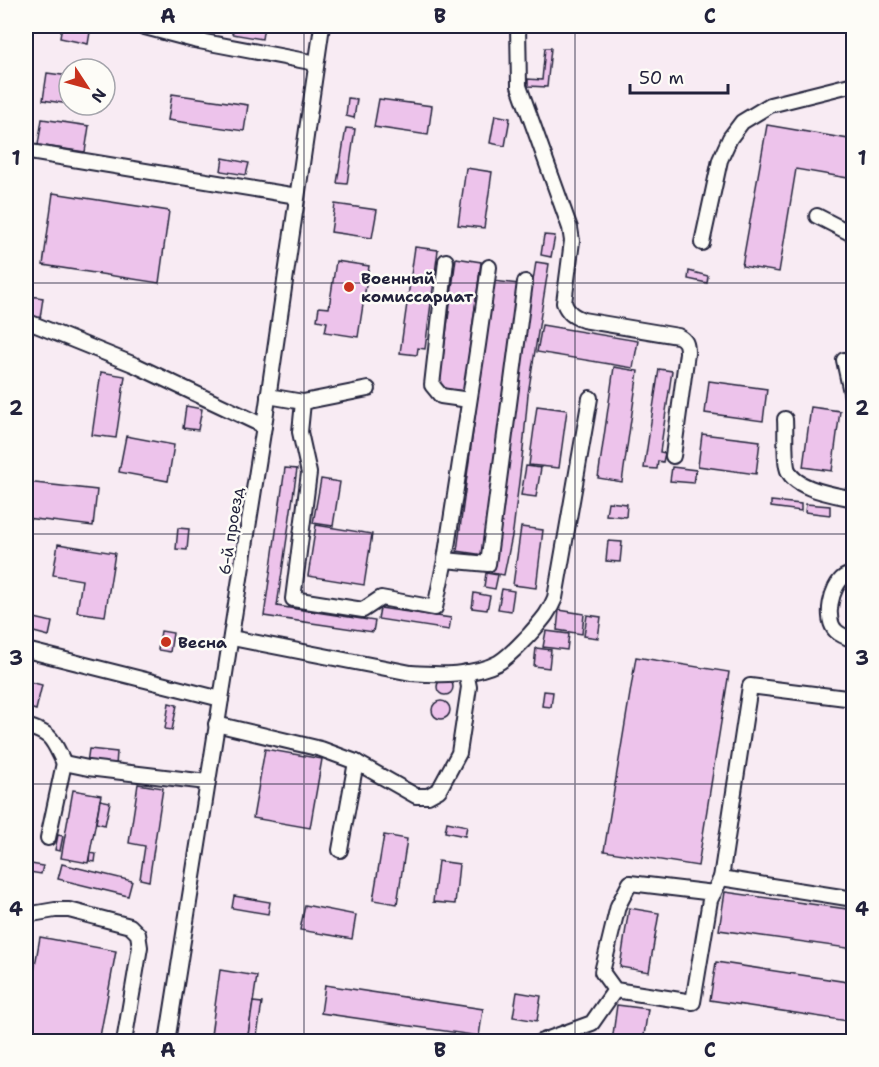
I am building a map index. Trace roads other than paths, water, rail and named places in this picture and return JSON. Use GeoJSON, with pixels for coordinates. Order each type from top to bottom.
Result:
{"type":"FeatureCollection","features":[{"type":"Feature","properties":{"kind":"street"},"geometry":{"type":"LineString","coordinates":[[141,26],[180,31],[194,40],[316,63]]}},
{"type":"Feature","properties":{"kind":"street","name":"6-й проезд"},"geometry":{"type":"LineString","coordinates":[[167,1041],[216,724],[232,638],[322,26]]}},
{"type":"Feature","properties":{"kind":"street"},"geometry":{"type":"LineString","coordinates":[[518,26],[519,86],[570,228],[572,242],[564,303],[567,311],[583,320],[678,336],[684,339],[687,345],[673,456]]}},
{"type":"Feature","properties":{"kind":"street"},"geometry":{"type":"LineString","coordinates":[[702,243],[720,160],[730,138],[742,122],[770,105],[854,84]]}},
{"type":"Feature","properties":{"kind":"street"},"geometry":{"type":"LineString","coordinates":[[26,148],[30,152],[297,196]]}},
{"type":"Feature","properties":{"kind":"street"},"geometry":{"type":"LineString","coordinates":[[817,216],[854,235]]}},
{"type":"Feature","properties":{"kind":"street"},"geometry":{"type":"LineString","coordinates":[[446,261],[432,386],[441,396],[469,400]]}},
{"type":"Feature","properties":{"kind":"street"},"geometry":{"type":"LineString","coordinates":[[303,402],[300,432],[309,473],[293,599],[363,610],[381,598],[435,608],[445,560],[489,267]]}},
{"type":"Feature","properties":{"kind":"street"},"geometry":{"type":"LineString","coordinates":[[445,560],[488,564],[525,282]]}},
{"type":"Feature","properties":{"kind":"street"},"geometry":{"type":"LineString","coordinates":[[26,321],[135,365],[264,426]]}},
{"type":"Feature","properties":{"kind":"street"},"geometry":{"type":"LineString","coordinates":[[844,360],[854,406]]}},
{"type":"Feature","properties":{"kind":"street"},"geometry":{"type":"LineString","coordinates":[[268,396],[303,402],[368,389]]}},
{"type":"Feature","properties":{"kind":"street"},"geometry":{"type":"LineString","coordinates":[[232,638],[411,673],[436,675],[466,672],[499,662],[515,650],[549,612],[555,598],[590,398]]}},
{"type":"Feature","properties":{"kind":"street"},"geometry":{"type":"LineString","coordinates":[[785,419],[787,469],[792,478],[818,491],[854,499]]}},
{"type":"Feature","properties":{"kind":"street"},"geometry":{"type":"LineString","coordinates":[[854,573],[844,577],[838,585],[830,604],[830,621],[836,632],[854,640]]}},
{"type":"Feature","properties":{"kind":"street"},"geometry":{"type":"LineString","coordinates":[[26,650],[221,699]]}},
{"type":"Feature","properties":{"kind":"street"},"geometry":{"type":"LineString","coordinates":[[216,724],[321,749],[356,762],[416,796],[428,796],[439,790],[459,753],[469,687],[466,672]]}},
{"type":"Feature","properties":{"kind":"street"},"geometry":{"type":"LineString","coordinates":[[714,893],[630,883],[618,906],[602,972],[615,990],[693,1002],[710,900],[714,893],[721,878],[750,686],[854,699]]}},
{"type":"Feature","properties":{"kind":"street"},"geometry":{"type":"LineString","coordinates":[[26,726],[44,731],[52,738],[64,763],[48,838]]}},
{"type":"Feature","properties":{"kind":"street"},"geometry":{"type":"LineString","coordinates":[[340,850],[356,762]]}},
{"type":"Feature","properties":{"kind":"street"},"geometry":{"type":"LineString","coordinates":[[64,763],[207,782]]}},
{"type":"Feature","properties":{"kind":"street"},"geometry":{"type":"LineString","coordinates":[[721,878],[854,899]]}},
{"type":"Feature","properties":{"kind":"street"},"geometry":{"type":"LineString","coordinates":[[26,915],[69,910],[130,926],[138,934],[140,947],[124,1041]]}},
{"type":"Feature","properties":{"kind":"street"},"geometry":{"type":"LineString","coordinates":[[540,1041],[592,1023],[615,990]]}},
{"type":"Feature","properties":{"kind":"place","name":"Военный комиссариат"},"geometry":{"type":"Point","coordinates":[349,287]}},
{"type":"Feature","properties":{"kind":"place","name":"Весна"},"geometry":{"type":"Point","coordinates":[166,642]}}]}
